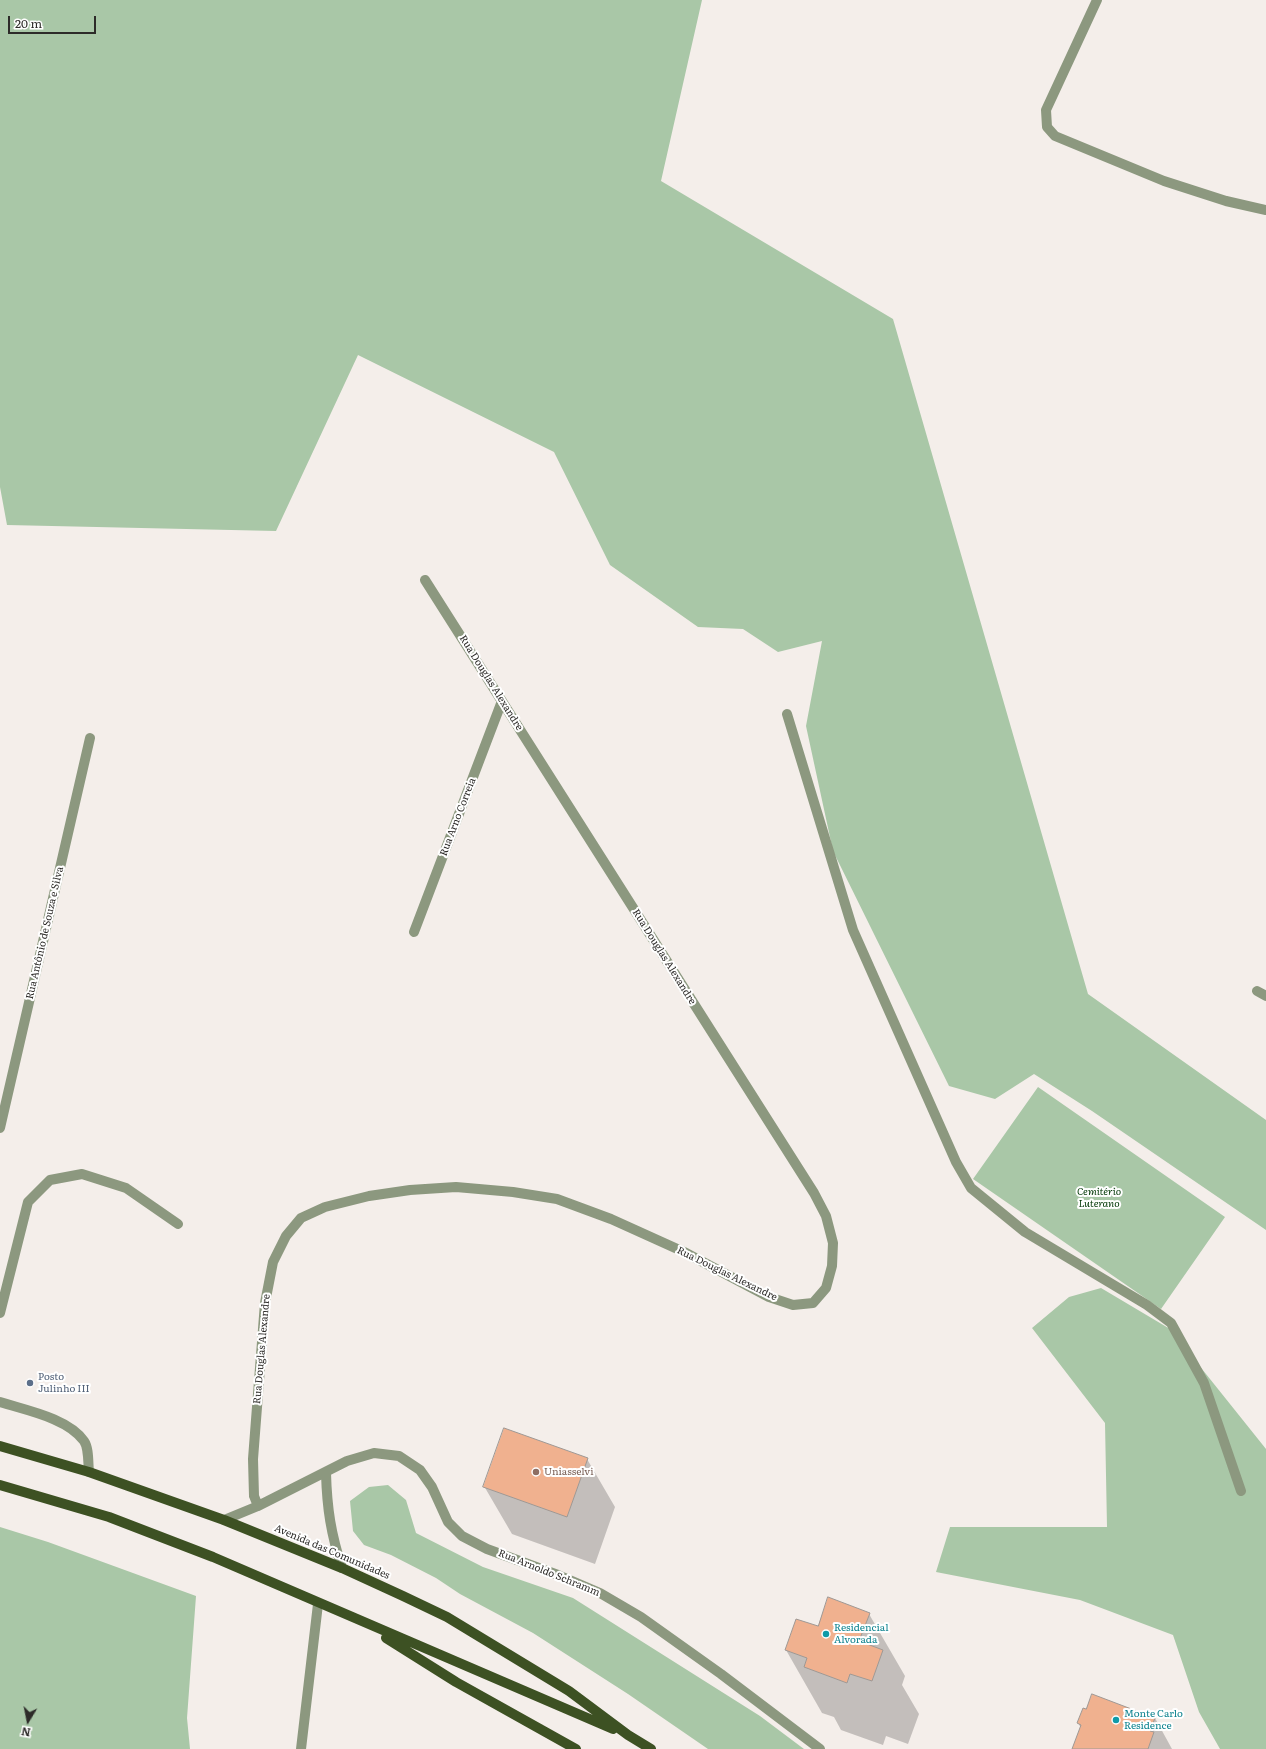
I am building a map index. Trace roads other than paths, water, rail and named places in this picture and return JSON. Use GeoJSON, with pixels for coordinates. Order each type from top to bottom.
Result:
{"type":"FeatureCollection","features":[{"type":"Feature","properties":{"kind":"main road","name":"Avenida das Comunidades"},"geometry":{"type":"LineString","coordinates":[[0,1446],[89,1472],[224,1520],[342,1568],[447,1617],[569,1691],[628,1735],[651,1749]]}},
{"type":"Feature","properties":{"kind":"main road","name":"Avenida das Comunidades"},"geometry":{"type":"LineString","coordinates":[[0,1485],[109,1517],[213,1557],[318,1604],[628,1735]]}},
{"type":"Feature","properties":{"kind":"main road"},"geometry":{"type":"LineString","coordinates":[[361,1622],[456,1682],[576,1749]]}},
{"type":"Feature","properties":{"kind":"street"},"geometry":{"type":"LineString","coordinates":[[1097,0],[1046,110],[1047,127],[1055,136],[1164,181],[1226,201],[1266,210]]}},
{"type":"Feature","properties":{"kind":"street","name":"Rua Douglas Alexandre"},"geometry":{"type":"LineString","coordinates":[[258,1506],[254,1496],[253,1459],[264,1303],[273,1262],[286,1236],[301,1218],[325,1207],[369,1196],[410,1190],[456,1187],[513,1192],[557,1199],[611,1219],[684,1252],[769,1297],[793,1305],[813,1303],[826,1288],[832,1266],[833,1243],[826,1216],[814,1193],[425,580]]}},
{"type":"Feature","properties":{"kind":"street","name":"Rua Arno Correia"},"geometry":{"type":"LineString","coordinates":[[414,932],[502,701]]}},
{"type":"Feature","properties":{"kind":"street"},"geometry":{"type":"LineString","coordinates":[[787,714],[853,930],[960,1169],[971,1188],[1025,1232],[1147,1305],[1172,1323],[1204,1383],[1241,1491]]}},
{"type":"Feature","properties":{"kind":"street","name":"Rua Antônio de Souza e Silva"},"geometry":{"type":"LineString","coordinates":[[0,1128],[90,738]]}},
{"type":"Feature","properties":{"kind":"street"},"geometry":{"type":"LineString","coordinates":[[0,1312],[28,1202],[50,1180],[82,1174],[126,1188],[178,1224]]}},
{"type":"Feature","properties":{"kind":"street"},"geometry":{"type":"LineString","coordinates":[[0,1402],[53,1420],[72,1429],[85,1442],[89,1472]]}},
{"type":"Feature","properties":{"kind":"street","name":"Rua Arnoldo Schramm"},"geometry":{"type":"LineString","coordinates":[[224,1520],[258,1506],[347,1462],[374,1453],[399,1456],[420,1470],[432,1488],[448,1522],[462,1536],[487,1549],[558,1575],[600,1593],[641,1617],[721,1674],[820,1749]]}},
{"type":"Feature","properties":{"kind":"street"},"geometry":{"type":"LineString","coordinates":[[326,1473],[327,1506],[333,1539],[342,1568]]}},
{"type":"Feature","properties":{"kind":"street"},"geometry":{"type":"LineString","coordinates":[[301,1749],[318,1604]]}},
{"type":"Feature","properties":{"kind":"place","name":"Posto Julinho III"},"geometry":{"type":"Point","coordinates":[30,1383]}},
{"type":"Feature","properties":{"kind":"place","name":"Uniasselvi"},"geometry":{"type":"Point","coordinates":[536,1472]}},
{"type":"Feature","properties":{"kind":"place","name":"Residencial Alvorada"},"geometry":{"type":"Point","coordinates":[826,1634]}},
{"type":"Feature","properties":{"kind":"place","name":"Monte Carlo Residence"},"geometry":{"type":"Point","coordinates":[1116,1720]}},
{"type":"Feature","properties":{"kind":"park label","name":"Cemitério Luterano"},"geometry":{"type":"Point","coordinates":[1099,1198]}}]}
